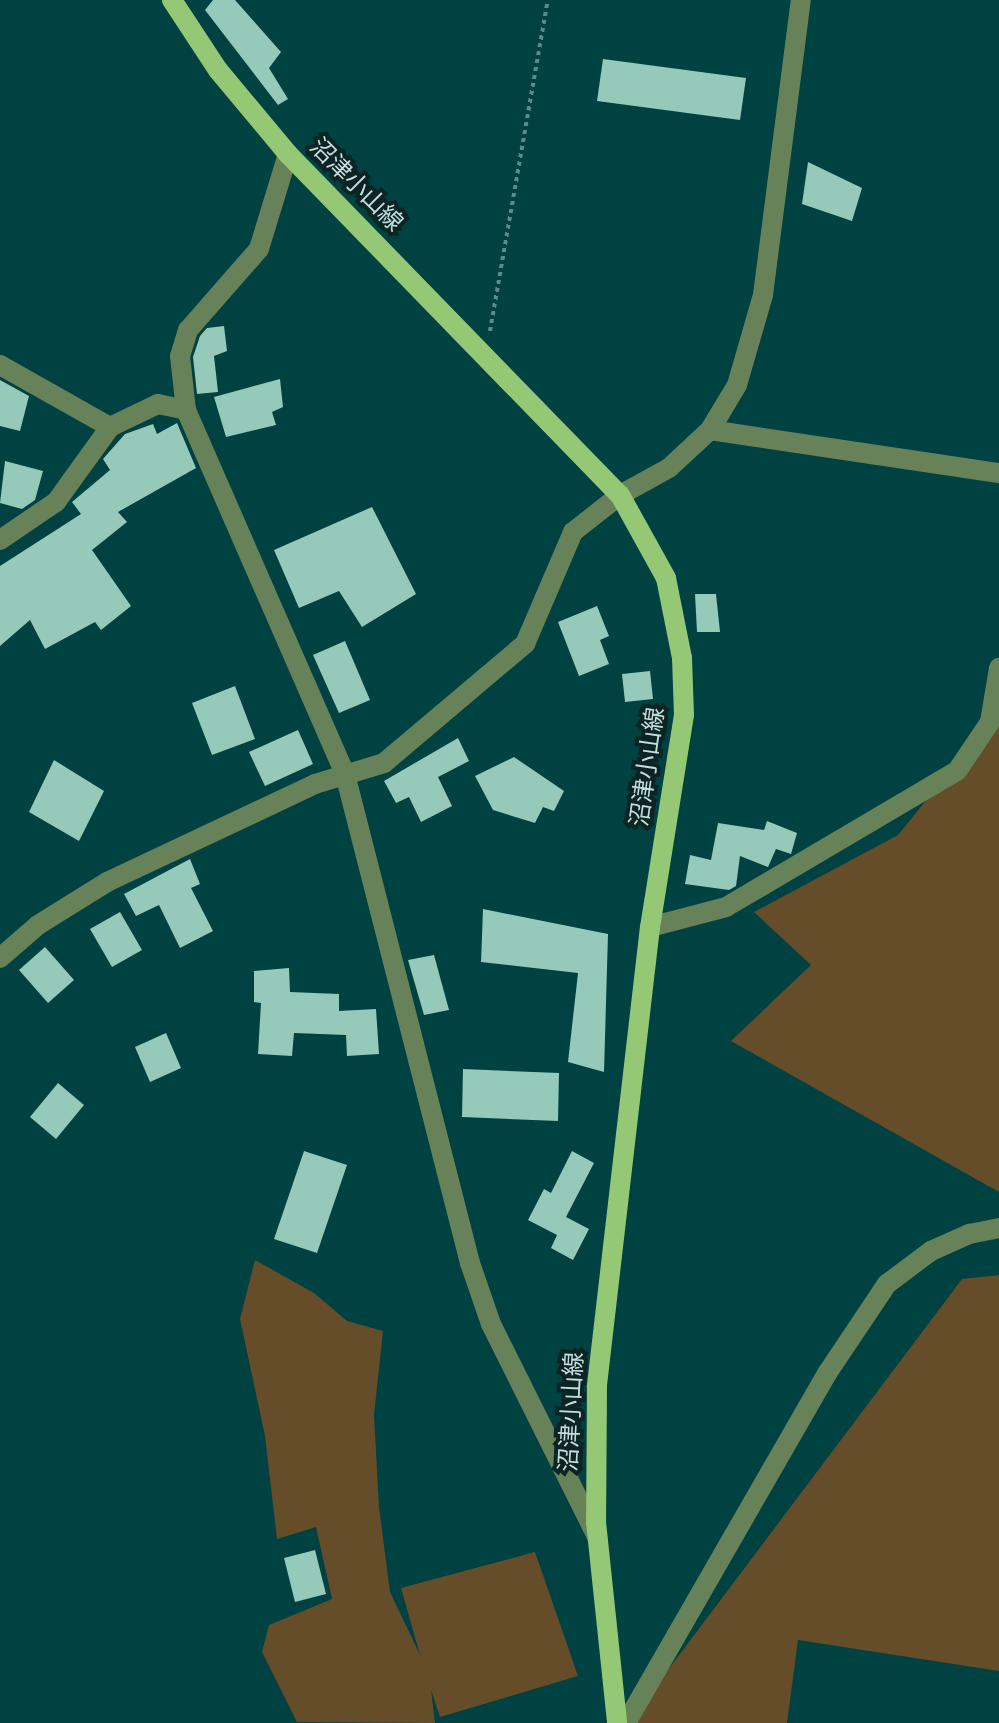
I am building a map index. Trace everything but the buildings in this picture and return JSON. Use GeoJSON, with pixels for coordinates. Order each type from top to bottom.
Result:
{"type":"FeatureCollection","features":[{"type":"Feature","properties":{"kind":"main road","name":"沼津小山線"},"geometry":{"type":"LineString","coordinates":[[172,0],[218,70],[288,154],[486,353],[620,495],[666,578],[682,658],[684,715],[650,927],[597,1387],[597,1537],[617,1723]]}},
{"type":"Feature","properties":{"kind":"street"},"geometry":{"type":"LineString","coordinates":[[0,958],[38,925],[107,882],[345,774],[384,763],[525,644],[573,532],[620,495],[669,468],[710,430],[737,385],[763,295],[801,0]]}},
{"type":"Feature","properties":{"kind":"street"},"geometry":{"type":"LineString","coordinates":[[288,154],[259,249],[188,330],[180,356],[186,410],[345,774],[474,1275],[491,1324],[597,1537]]}},
{"type":"Feature","properties":{"kind":"street"},"geometry":{"type":"LineString","coordinates":[[0,365],[110,427]]}},
{"type":"Feature","properties":{"kind":"street"},"geometry":{"type":"LineString","coordinates":[[0,540],[56,502],[110,427],[158,404],[186,410]]}},
{"type":"Feature","properties":{"kind":"street"},"geometry":{"type":"LineString","coordinates":[[710,430],[999,473]]}},
{"type":"Feature","properties":{"kind":"street"},"geometry":{"type":"LineString","coordinates":[[650,927],[726,907],[957,771],[990,722],[999,668]]}},
{"type":"Feature","properties":{"kind":"street"},"geometry":{"type":"LineString","coordinates":[[626,1723],[828,1372],[887,1284],[931,1251],[969,1234],[999,1228]]}},
{"type":"Feature","properties":{"kind":"path"},"geometry":{"type":"LineString","coordinates":[[486,353],[548,0]]}},
{"type":"Feature","properties":{"kind":"shaded area"},"geometry":{"type":"Polygon","coordinates":[[[990,722],[999,726],[999,1192],[731,1041],[811,965],[754,912],[898,835],[990,722]]]}},
{"type":"Feature","properties":{"kind":"shaded area"},"geometry":{"type":"Polygon","coordinates":[[[255,1260],[314,1293],[347,1321],[383,1331],[374,1415],[379,1507],[390,1592],[420,1655],[401,1588],[535,1552],[578,1676],[440,1717],[431,1690],[435,1723],[297,1722],[262,1652],[269,1625],[332,1599],[316,1527],[277,1539],[265,1436],[240,1319],[255,1260]]]}},
{"type":"Feature","properties":{"kind":"shaded area"},"geometry":{"type":"Polygon","coordinates":[[[999,1275],[999,1671],[798,1640],[787,1723],[628,1723],[962,1279],[999,1275]]]}}]}
